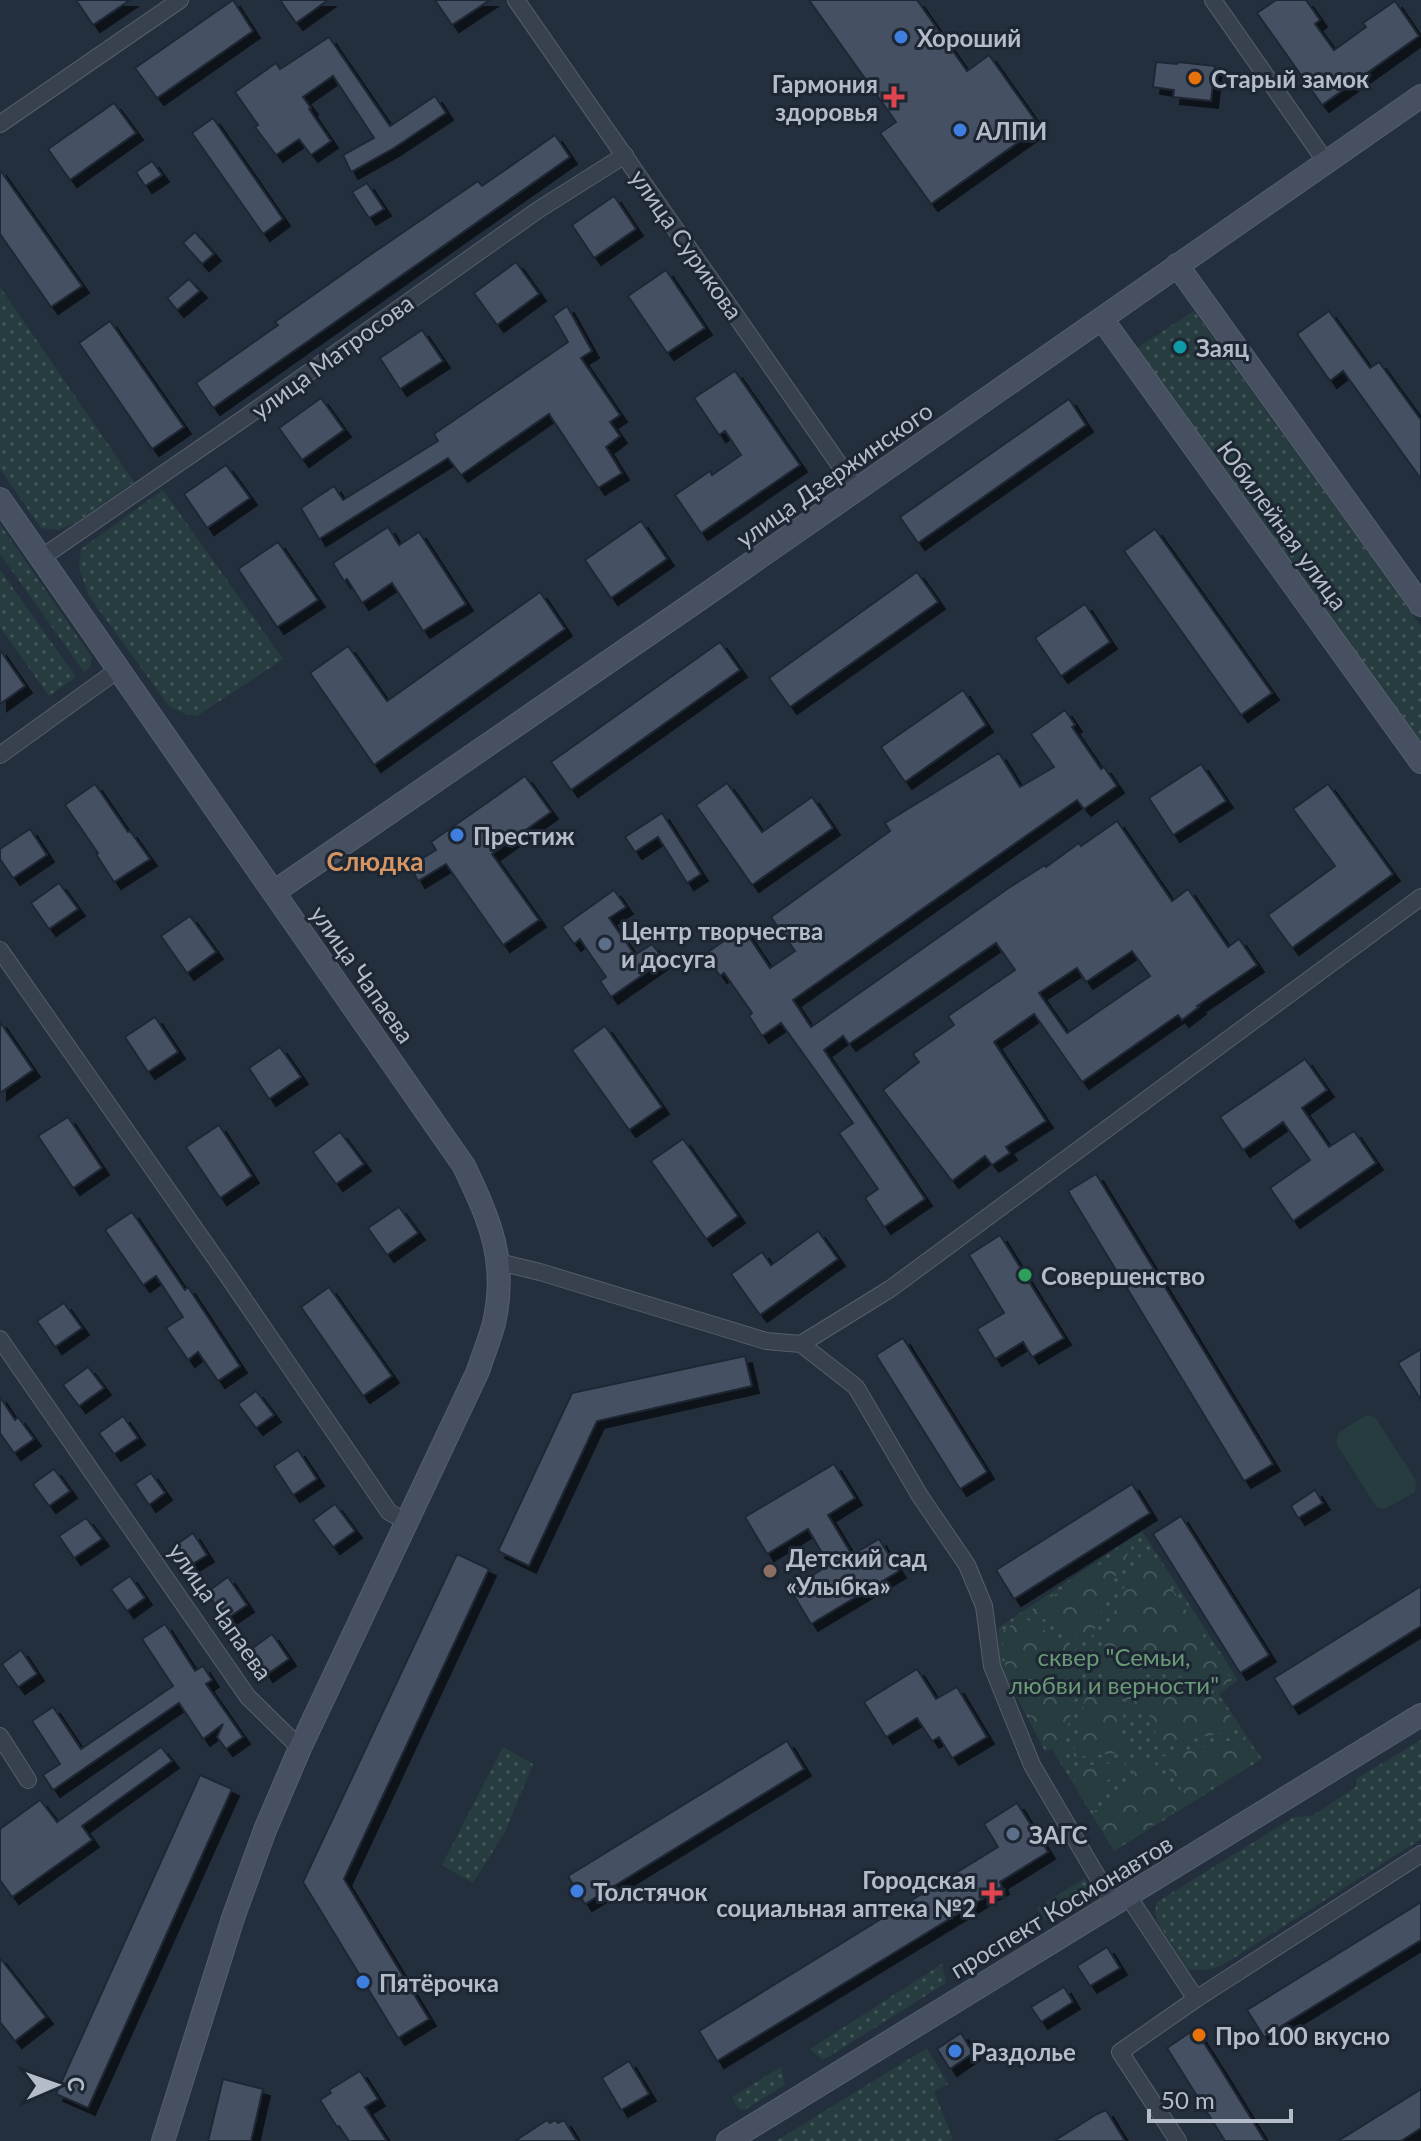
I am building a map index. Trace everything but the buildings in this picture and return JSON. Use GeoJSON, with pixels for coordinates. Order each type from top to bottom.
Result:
{"type":"FeatureCollection","features":[{"type":"Feature","properties":{"kind":"main road","name":"улица Дзержинского"},"geometry":{"type":"LineString","coordinates":[[274,892],[1421,96]]}},
{"type":"Feature","properties":{"kind":"main road"},"geometry":{"type":"LineString","coordinates":[[1177,265],[1421,605]]}},
{"type":"Feature","properties":{"kind":"main road","name":"Юбилейная улица"},"geometry":{"type":"LineString","coordinates":[[1102,319],[1421,762]]}},
{"type":"Feature","properties":{"kind":"main road","name":"улица Чапаева"},"geometry":{"type":"LineString","coordinates":[[0,499],[464,1166],[484,1210],[499,1262],[494,1326],[478,1371],[300,1748],[265,1830],[233,1918],[163,2141]]}},
{"type":"Feature","properties":{"kind":"main road","name":"проспект Космонавтов"},"geometry":{"type":"LineString","coordinates":[[728,2141],[1421,1715]]}},
{"type":"Feature","properties":{"kind":"street"},"geometry":{"type":"LineString","coordinates":[[0,124],[180,0]]}},
{"type":"Feature","properties":{"kind":"street","name":"улица Сурикова"},"geometry":{"type":"LineString","coordinates":[[516,0],[857,490]]}},
{"type":"Feature","properties":{"kind":"street"},"geometry":{"type":"LineString","coordinates":[[1213,0],[1326,162]]}},
{"type":"Feature","properties":{"kind":"street","name":"улица Матросова"},"geometry":{"type":"LineString","coordinates":[[41,558],[538,210],[625,155]]}},
{"type":"Feature","properties":{"kind":"street"},"geometry":{"type":"LineString","coordinates":[[0,755],[119,669]]}},
{"type":"Feature","properties":{"kind":"street"},"geometry":{"type":"LineString","coordinates":[[801,1344],[890,1289],[1421,897]]}},
{"type":"Feature","properties":{"kind":"street"},"geometry":{"type":"LineString","coordinates":[[0,950],[389,1512],[407,1522]]}},
{"type":"Feature","properties":{"kind":"street"},"geometry":{"type":"LineString","coordinates":[[499,1262],[766,1341],[801,1344],[856,1387],[920,1496],[967,1565],[984,1606],[992,1666],[1032,1765],[1121,1900],[1196,1999]]}},
{"type":"Feature","properties":{"kind":"street","name":"улица Чапаева"},"geometry":{"type":"LineString","coordinates":[[0,1339],[248,1697],[300,1748]]}},
{"type":"Feature","properties":{"kind":"street"},"geometry":{"type":"LineString","coordinates":[[0,1736],[28,1780]]}},
{"type":"Feature","properties":{"kind":"street"},"geometry":{"type":"LineString","coordinates":[[1178,2141],[1120,2052],[1196,1999],[1421,1854]]}},
{"type":"Feature","properties":{"kind":"green space"},"geometry":{"type":"Polygon","coordinates":[[[0,287],[134,482],[75,523],[58,530],[41,528],[0,469],[0,287]]]}},
{"type":"Feature","properties":{"kind":"green space"},"geometry":{"type":"Polygon","coordinates":[[[1194,311],[1421,626],[1421,741],[1137,348],[1194,311]]]}},
{"type":"Feature","properties":{"kind":"green space"},"geometry":{"type":"Polygon","coordinates":[[[163,490],[283,659],[197,716],[169,706],[89,596],[79,568],[81,549],[163,490]]]}},
{"type":"Feature","properties":{"kind":"green space"},"geometry":{"type":"Polygon","coordinates":[[[0,524],[92,658],[90,668],[84,672],[0,554],[0,524]]]}},
{"type":"Feature","properties":{"kind":"green space"},"geometry":{"type":"Polygon","coordinates":[[[0,570],[76,677],[49,696],[0,627],[0,570]]]}},
{"type":"Feature","properties":{"kind":"green space"},"geometry":{"type":"Polygon","coordinates":[[[1367,1415],[1375,1417],[1416,1481],[1415,1492],[1385,1509],[1377,1508],[1336,1443],[1339,1432],[1367,1415]]]}},
{"type":"Feature","properties":{"kind":"green space","name":"сквер \"Семьи, любви и верности\""},"geometry":{"type":"Polygon","coordinates":[[[1142,1531],[1238,1680],[1219,1694],[1262,1759],[1114,1851],[1052,1749],[1045,1751],[1000,1666],[998,1628],[1142,1531]]]}},
{"type":"Feature","properties":{"kind":"green space"},"geometry":{"type":"Polygon","coordinates":[[[1135,1541],[1114,1579],[1091,1639],[1082,1641],[1030,1611],[1135,1541]]]}},
{"type":"Feature","properties":{"kind":"green space"},"geometry":{"type":"Polygon","coordinates":[[[1145,1548],[1232,1680],[1219,1688],[1108,1654],[1102,1645],[1125,1585],[1145,1548]]]}},
{"type":"Feature","properties":{"kind":"green space"},"geometry":{"type":"Polygon","coordinates":[[[1023,1617],[1080,1652],[1084,1659],[1061,1754],[1054,1743],[1046,1746],[1005,1666],[1002,1632],[1023,1617]]]}},
{"type":"Feature","properties":{"kind":"green space"},"geometry":{"type":"Polygon","coordinates":[[[1102,1664],[1218,1698],[1239,1729],[1157,1747],[1153,1742],[1154,1724],[1148,1714],[1133,1713],[1102,1664]]]}},
{"type":"Feature","properties":{"kind":"green space"},"geometry":{"type":"Polygon","coordinates":[[[1092,1666],[1124,1718],[1122,1736],[1125,1742],[1133,1745],[1134,1752],[1073,1757],[1092,1666]]]}},
{"type":"Feature","properties":{"kind":"green space"},"geometry":{"type":"Polygon","coordinates":[[[1245,1737],[1258,1758],[1189,1801],[1161,1757],[1245,1737]]]}},
{"type":"Feature","properties":{"kind":"green space"},"geometry":{"type":"Polygon","coordinates":[[[1421,1740],[1421,1839],[1221,1966],[1206,1970],[1188,1969],[1157,1921],[1157,1902],[1294,1817],[1312,1816],[1356,1787],[1356,1779],[1421,1740]]]}},
{"type":"Feature","properties":{"kind":"green space"},"geometry":{"type":"Polygon","coordinates":[[[503,1747],[533,1764],[505,1832],[473,1883],[442,1865],[503,1747]]]}},
{"type":"Feature","properties":{"kind":"green space"},"geometry":{"type":"Polygon","coordinates":[[[1152,1759],[1183,1806],[1114,1849],[1093,1812],[1132,1785],[1137,1761],[1152,1759]]]}},
{"type":"Feature","properties":{"kind":"green space"},"geometry":{"type":"Polygon","coordinates":[[[1126,1762],[1121,1772],[1105,1782],[1100,1797],[1089,1804],[1067,1767],[1126,1762]]]}},
{"type":"Feature","properties":{"kind":"green space"},"geometry":{"type":"Polygon","coordinates":[[[1085,1878],[1090,1891],[1085,1897],[1046,1921],[1037,1908],[1085,1878]]]}},
{"type":"Feature","properties":{"kind":"green space"},"geometry":{"type":"Polygon","coordinates":[[[942,1964],[946,1983],[823,2060],[810,2049],[942,1964]]]}},
{"type":"Feature","properties":{"kind":"green space"},"geometry":{"type":"Polygon","coordinates":[[[927,2048],[948,2084],[934,2092],[953,2139],[950,2141],[776,2141],[927,2048]]]}},
{"type":"Feature","properties":{"kind":"green space"},"geometry":{"type":"Polygon","coordinates":[[[781,2067],[785,2085],[744,2110],[738,2108],[732,2097],[781,2067]]]}},
{"type":"Feature","properties":{"kind":"place","name":"Хороший"},"geometry":{"type":"Point","coordinates":[901,37]}},
{"type":"Feature","properties":{"kind":"place","name":"Старый замок"},"geometry":{"type":"Point","coordinates":[1195,78]}},
{"type":"Feature","properties":{"kind":"place","name":"Гармония здоровья"},"geometry":{"type":"Point","coordinates":[894,97]}},
{"type":"Feature","properties":{"kind":"place","name":"АЛПИ"},"geometry":{"type":"Point","coordinates":[960,130]}},
{"type":"Feature","properties":{"kind":"place","name":"Заяц"},"geometry":{"type":"Point","coordinates":[1180,347]}},
{"type":"Feature","properties":{"kind":"place","name":"Престиж"},"geometry":{"type":"Point","coordinates":[457,835]}},
{"type":"Feature","properties":{"kind":"place","name":"Центр творчества и досуга"},"geometry":{"type":"Point","coordinates":[605,944]}},
{"type":"Feature","properties":{"kind":"place","name":"Совершенство"},"geometry":{"type":"Point","coordinates":[1025,1275]}},
{"type":"Feature","properties":{"kind":"place","name":"Детский сад «Улыбка»"},"geometry":{"type":"Point","coordinates":[770,1571]}},
{"type":"Feature","properties":{"kind":"place","name":"ЗАГС"},"geometry":{"type":"Point","coordinates":[1013,1834]}},
{"type":"Feature","properties":{"kind":"place","name":"Толстячок"},"geometry":{"type":"Point","coordinates":[577,1891]}},
{"type":"Feature","properties":{"kind":"place","name":"Городская социальная аптека №2"},"geometry":{"type":"Point","coordinates":[992,1893]}},
{"type":"Feature","properties":{"kind":"place","name":"Пятёрочка"},"geometry":{"type":"Point","coordinates":[363,1982]}},
{"type":"Feature","properties":{"kind":"place","name":"Про 100 вкусно"},"geometry":{"type":"Point","coordinates":[1199,2035]}},
{"type":"Feature","properties":{"kind":"place","name":"Раздолье"},"geometry":{"type":"Point","coordinates":[955,2051]}},
{"type":"Feature","properties":{"kind":"district","name":"Слюдка"},"geometry":{"type":"Point","coordinates":[375,861]}}]}
